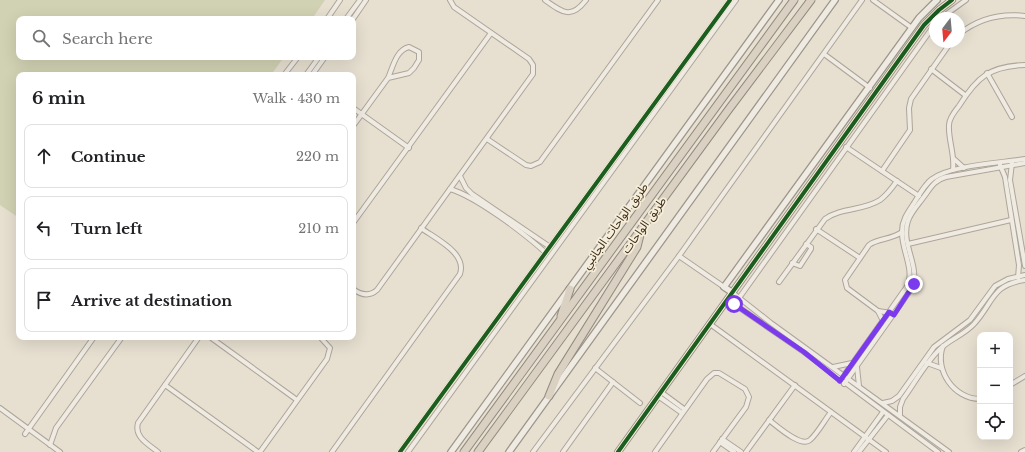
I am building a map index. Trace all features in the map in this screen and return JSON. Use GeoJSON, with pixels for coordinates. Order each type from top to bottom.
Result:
{"type":"FeatureCollection","features":[{"type":"Feature","properties":{"kind":"highway","name":"طريق الواحات"},"geometry":{"type":"LineString","coordinates":[[464,452],[794,0]]}},
{"type":"Feature","properties":{"kind":"highway","name":"طريق الواحات"},"geometry":{"type":"LineString","coordinates":[[478,452],[729,109],[811,0]]}},
{"type":"Feature","properties":{"kind":"highway"},"geometry":{"type":"LineString","coordinates":[[799,16],[817,0]]}},
{"type":"Feature","properties":{"kind":"highway"},"geometry":{"type":"LineString","coordinates":[[719,103],[724,103],[729,109]]}},
{"type":"Feature","properties":{"kind":"highway"},"geometry":{"type":"LineString","coordinates":[[549,396],[558,374],[637,247],[641,229]]}},
{"type":"Feature","properties":{"kind":"highway"},"geometry":{"type":"LineString","coordinates":[[558,324],[570,289]]}},
{"type":"Feature","properties":{"kind":"street"},"geometry":{"type":"LineString","coordinates":[[328,16],[340,0]]}},
{"type":"Feature","properties":{"kind":"street"},"geometry":{"type":"LineString","coordinates":[[349,16],[359,4],[366,0]]}},
{"type":"Feature","properties":{"kind":"street"},"geometry":{"type":"LineString","coordinates":[[356,290],[365,294],[370,294],[377,290],[487,139],[530,79],[534,71],[533,65],[529,58],[454,7],[450,0]]}},
{"type":"Feature","properties":{"kind":"street"},"geometry":{"type":"LineString","coordinates":[[546,0],[561,11],[568,12],[577,10],[586,0]]}},
{"type":"Feature","properties":{"kind":"street"},"geometry":{"type":"LineString","coordinates":[[487,139],[522,163],[531,166],[540,162],[658,0]]}},
{"type":"Feature","properties":{"kind":"street"},"geometry":{"type":"LineString","coordinates":[[400,452],[730,0]]}},
{"type":"Feature","properties":{"kind":"street"},"geometry":{"type":"LineString","coordinates":[[405,446],[409,451],[736,0]]}},
{"type":"Feature","properties":{"kind":"street","name":"طريق الواحات الجانبي"},"geometry":{"type":"LineString","coordinates":[[451,452],[780,0]]}},
{"type":"Feature","properties":{"kind":"street"},"geometry":{"type":"LineString","coordinates":[[509,452],[835,0]]}},
{"type":"Feature","properties":{"kind":"street"},"geometry":{"type":"LineString","coordinates":[[533,452],[678,256],[862,0]]}},
{"type":"Feature","properties":{"kind":"street"},"geometry":{"type":"LineString","coordinates":[[873,0],[912,28]]}},
{"type":"Feature","properties":{"kind":"street"},"geometry":{"type":"LineString","coordinates":[[724,287],[870,88],[912,28],[925,11],[937,0]]}},
{"type":"Feature","properties":{"kind":"street"},"geometry":{"type":"LineString","coordinates":[[618,452],[929,20],[952,0]]}},
{"type":"Feature","properties":{"kind":"street"},"geometry":{"type":"LineString","coordinates":[[950,12],[966,0]]}},
{"type":"Feature","properties":{"kind":"street"},"geometry":{"type":"LineString","coordinates":[[353,16],[359,4]]}},
{"type":"Feature","properties":{"kind":"street"},"geometry":{"type":"LineString","coordinates":[[965,30],[973,25],[994,17],[1025,16]]}},
{"type":"Feature","properties":{"kind":"street"},"geometry":{"type":"LineString","coordinates":[[739,298],[929,32]]}},
{"type":"Feature","properties":{"kind":"street"},"geometry":{"type":"LineString","coordinates":[[356,219],[491,33]]}},
{"type":"Feature","properties":{"kind":"street"},"geometry":{"type":"LineString","coordinates":[[356,122],[388,78],[397,57],[402,50],[409,47],[416,49],[420,56],[412,71],[388,78]]}},
{"type":"Feature","properties":{"kind":"street"},"geometry":{"type":"LineString","coordinates":[[882,171],[910,130],[910,104],[931,69],[947,48]]}},
{"type":"Feature","properties":{"kind":"street"},"geometry":{"type":"LineString","coordinates":[[824,54],[870,88]]}},
{"type":"Feature","properties":{"kind":"street"},"geometry":{"type":"LineString","coordinates":[[286,72],[296,60]]}},
{"type":"Feature","properties":{"kind":"street"},"geometry":{"type":"LineString","coordinates":[[308,72],[317,60]]}},
{"type":"Feature","properties":{"kind":"street"},"geometry":{"type":"LineString","coordinates":[[314,72],[323,60]]}},
{"type":"Feature","properties":{"kind":"street"},"geometry":{"type":"LineString","coordinates":[[953,170],[954,159],[949,123],[965,96],[977,80],[986,73],[1004,67],[1025,65]]}},
{"type":"Feature","properties":{"kind":"street"},"geometry":{"type":"LineString","coordinates":[[931,69],[965,96]]}},
{"type":"Feature","properties":{"kind":"street"},"geometry":{"type":"LineString","coordinates":[[986,73],[1012,117]]}},
{"type":"Feature","properties":{"kind":"street"},"geometry":{"type":"LineString","coordinates":[[888,77],[893,81]]}},
{"type":"Feature","properties":{"kind":"street"},"geometry":{"type":"LineString","coordinates":[[356,110],[409,148]]}},
{"type":"Feature","properties":{"kind":"street"},"geometry":{"type":"LineString","coordinates":[[644,117],[649,121]]}},
{"type":"Feature","properties":{"kind":"street"},"geometry":{"type":"LineString","coordinates":[[846,147],[919,196]]}},
{"type":"Feature","properties":{"kind":"street"},"geometry":{"type":"LineString","coordinates":[[954,159],[964,168],[964,174]]}},
{"type":"Feature","properties":{"kind":"street"},"geometry":{"type":"LineString","coordinates":[[883,321],[878,311],[845,284],[846,278],[871,243],[891,238],[904,231],[910,217],[934,183],[942,178],[1025,159]]}},
{"type":"Feature","properties":{"kind":"street"},"geometry":{"type":"LineString","coordinates":[[1012,163],[1025,163]]}},
{"type":"Feature","properties":{"kind":"street"},"geometry":{"type":"LineString","coordinates":[[1012,163],[1010,180],[1025,266]]}},
{"type":"Feature","properties":{"kind":"street"},"geometry":{"type":"LineString","coordinates":[[844,384],[891,314],[909,281],[910,272],[904,231],[905,217],[919,196],[933,178],[953,170],[1000,165]]}},
{"type":"Feature","properties":{"kind":"street"},"geometry":{"type":"LineString","coordinates":[[1000,165],[1005,176],[1019,265],[1018,279]]}},
{"type":"Feature","properties":{"kind":"street"},"geometry":{"type":"LineString","coordinates":[[460,176],[466,188],[472,194],[550,247]]}},
{"type":"Feature","properties":{"kind":"street"},"geometry":{"type":"LineString","coordinates":[[779,282],[816,229],[825,219],[836,213],[864,207],[880,200],[897,182]]}},
{"type":"Feature","properties":{"kind":"street"},"geometry":{"type":"LineString","coordinates":[[595,185],[599,188]]}},
{"type":"Feature","properties":{"kind":"street"},"geometry":{"type":"LineString","coordinates":[[450,189],[470,198],[546,253]]}},
{"type":"Feature","properties":{"kind":"street"},"geometry":{"type":"LineString","coordinates":[[908,244],[1011,220]]}},
{"type":"Feature","properties":{"kind":"street"},"geometry":{"type":"LineString","coordinates":[[332,452],[460,274],[462,266],[458,255],[421,228]]}},
{"type":"Feature","properties":{"kind":"street"},"geometry":{"type":"LineString","coordinates":[[816,229],[860,258]]}},
{"type":"Feature","properties":{"kind":"street"},"geometry":{"type":"LineString","coordinates":[[891,238],[905,239]]}},
{"type":"Feature","properties":{"kind":"street"},"geometry":{"type":"LineString","coordinates":[[840,381],[883,321],[910,292],[915,279],[908,244],[905,239]]}},
{"type":"Feature","properties":{"kind":"street"},"geometry":{"type":"LineString","coordinates":[[792,263],[800,266],[811,248],[806,244]]}},
{"type":"Feature","properties":{"kind":"street"},"geometry":{"type":"LineString","coordinates":[[678,256],[733,293],[949,452]]}},
{"type":"Feature","properties":{"kind":"street"},"geometry":{"type":"LineString","coordinates":[[883,403],[892,401],[899,396],[926,363],[944,345],[963,334],[975,323],[998,289],[1025,275]]}},
{"type":"Feature","properties":{"kind":"street"},"geometry":{"type":"LineString","coordinates":[[900,415],[900,407],[903,399],[939,342],[958,330],[970,320],[995,286],[1005,280],[1025,280]]}},
{"type":"Feature","properties":{"kind":"street"},"geometry":{"type":"LineString","coordinates":[[728,300],[804,352],[844,384],[938,452]]}},
{"type":"Feature","properties":{"kind":"street"},"geometry":{"type":"LineString","coordinates":[[878,311],[891,314]]}},
{"type":"Feature","properties":{"kind":"street"},"geometry":{"type":"LineString","coordinates":[[710,324],[886,452]]}},
{"type":"Feature","properties":{"kind":"street"},"geometry":{"type":"LineString","coordinates":[[25,434],[92,340]]}},
{"type":"Feature","properties":{"kind":"street"},"geometry":{"type":"LineString","coordinates":[[50,445],[56,428],[120,340]]}},
{"type":"Feature","properties":{"kind":"street"},"geometry":{"type":"LineString","coordinates":[[158,452],[140,438],[136,428],[140,418],[197,340]]}},
{"type":"Feature","properties":{"kind":"street"},"geometry":{"type":"LineString","coordinates":[[214,340],[297,400]]}},
{"type":"Feature","properties":{"kind":"street"},"geometry":{"type":"LineString","coordinates":[[165,385],[259,452],[329,356],[328,344],[323,340]]}},
{"type":"Feature","properties":{"kind":"street"},"geometry":{"type":"LineString","coordinates":[[944,345],[941,356],[941,368],[946,378],[957,390],[970,398],[977,399]]}},
{"type":"Feature","properties":{"kind":"street"},"geometry":{"type":"LineString","coordinates":[[833,367],[853,363]]}},
{"type":"Feature","properties":{"kind":"street"},"geometry":{"type":"LineString","coordinates":[[926,363],[933,364],[941,368]]}},
{"type":"Feature","properties":{"kind":"street"},"geometry":{"type":"LineString","coordinates":[[856,367],[859,386]]}},
{"type":"Feature","properties":{"kind":"street"},"geometry":{"type":"LineString","coordinates":[[595,368],[640,403]]}},
{"type":"Feature","properties":{"kind":"street"},"geometry":{"type":"LineString","coordinates":[[655,452],[683,411],[707,379],[714,373],[723,374],[745,390],[748,393],[749,401],[713,452]]}},
{"type":"Feature","properties":{"kind":"street"},"geometry":{"type":"LineString","coordinates":[[1013,383],[1025,376]]}},
{"type":"Feature","properties":{"kind":"street"},"geometry":{"type":"LineString","coordinates":[[563,452],[613,382]]}},
{"type":"Feature","properties":{"kind":"street"},"geometry":{"type":"LineString","coordinates":[[746,452],[794,385]]}},
{"type":"Feature","properties":{"kind":"street"},"geometry":{"type":"LineString","coordinates":[[660,394],[683,411]]}},
{"type":"Feature","properties":{"kind":"street"},"geometry":{"type":"LineString","coordinates":[[0,408],[60,452]]}},
{"type":"Feature","properties":{"kind":"street"},"geometry":{"type":"LineString","coordinates":[[769,420],[797,440],[806,442],[830,412]]}},
{"type":"Feature","properties":{"kind":"street"},"geometry":{"type":"LineString","coordinates":[[859,452],[884,412]]}},
{"type":"Feature","properties":{"kind":"street"},"geometry":{"type":"LineString","coordinates":[[854,452],[888,415]]}},
{"type":"Feature","properties":{"kind":"street"},"geometry":{"type":"LineString","coordinates":[[721,440],[734,452]]}},
{"type":"Feature","properties":{"kind":"street"},"geometry":{"type":"LineString","coordinates":[[721,440],[741,452]]}},
{"type":"Feature","properties":{"kind":"street"},"geometry":{"type":"LineString","coordinates":[[1021,452],[1025,450]]}},
{"type":"Feature","properties":{"kind":"green space"},"geometry":{"type":"Polygon","coordinates":[[[0,0],[325,0],[314,16],[16,16],[16,60],[282,60],[273,72],[16,72],[16,216],[0,205],[0,0]]]}},
{"type":"Feature","properties":{"kind":"cycle path"},"geometry":{"type":"LineString","coordinates":[[400,452],[730,0]]}},
{"type":"Feature","properties":{"kind":"cycle path"},"geometry":{"type":"LineString","coordinates":[[618,452],[924,25],[952,0]]}},
{"type":"Feature","properties":{"kind":"route"},"geometry":{"type":"LineString","coordinates":[[734,304],[804,352],[840,381],[889,312],[894,315],[914,284]]}}]}
